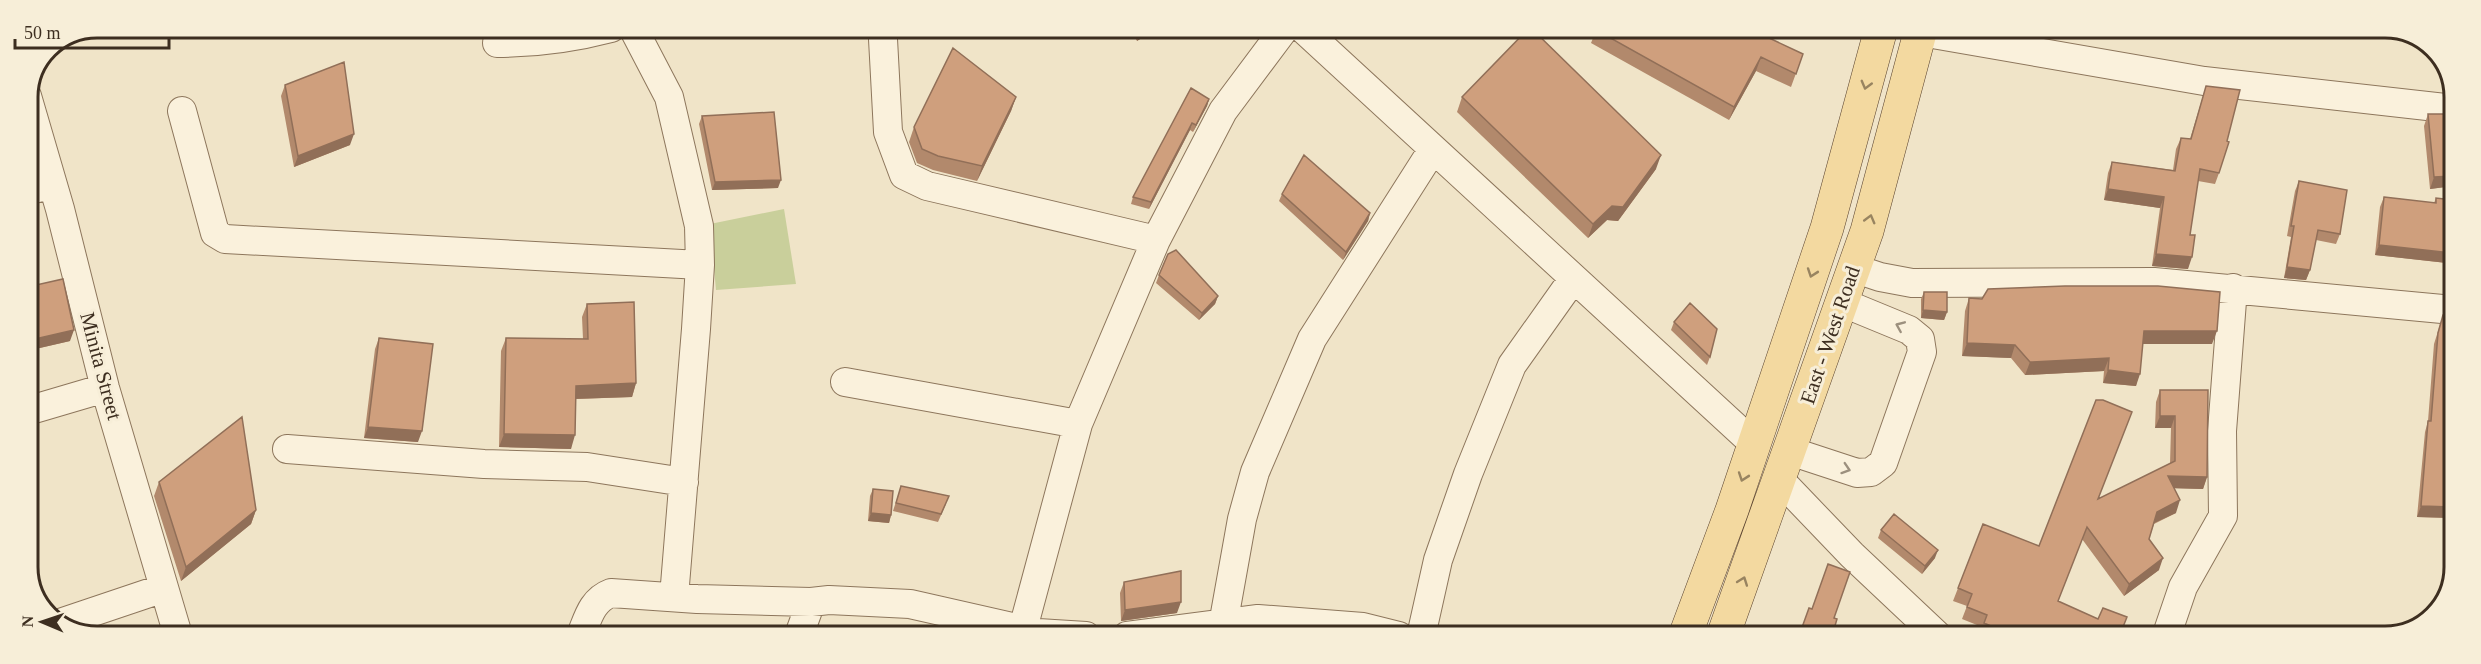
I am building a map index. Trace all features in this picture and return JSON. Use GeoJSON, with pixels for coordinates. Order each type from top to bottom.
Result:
{"type":"FeatureCollection","features":[{"type":"Feature","properties":{"kind":"main road","name":"East - West Road"},"geometry":{"type":"LineString","coordinates":[[1689,626],[1754,444],[1827,228],[1879,38]]}},
{"type":"Feature","properties":{"kind":"main road","name":"East - West Road"},"geometry":{"type":"LineString","coordinates":[[1727,626],[1867,231],[1919,38]]}},
{"type":"Feature","properties":{"kind":"street"},"geometry":{"type":"LineString","coordinates":[[497,43],[525,43],[571,38]]}},
{"type":"Feature","properties":{"kind":"street"},"geometry":{"type":"LineString","coordinates":[[638,38],[669,97],[699,226],[700,265],[674,597]]}},
{"type":"Feature","properties":{"kind":"street"},"geometry":{"type":"LineString","coordinates":[[1024,626],[1078,424],[1156,240],[1224,111],[1278,38]]}},
{"type":"Feature","properties":{"kind":"street"},"geometry":{"type":"LineString","coordinates":[[1313,38],[1754,444]]}},
{"type":"Feature","properties":{"kind":"street"},"geometry":{"type":"LineString","coordinates":[[1965,38],[2204,81],[2443,108]]}},
{"type":"Feature","properties":{"kind":"street"},"geometry":{"type":"LineString","coordinates":[[883,39],[888,132],[904,175],[927,186],[1156,240]]}},
{"type":"Feature","properties":{"kind":"street"},"geometry":{"type":"LineString","coordinates":[[182,111],[215,233],[220,238],[700,265]]}},
{"type":"Feature","properties":{"kind":"street"},"geometry":{"type":"LineString","coordinates":[[1223,626],[1242,519],[1255,472],[1312,339],[1432,149]]}},
{"type":"Feature","properties":{"kind":"street","name":"Minita Street"},"geometry":{"type":"LineString","coordinates":[[40,188],[105,388],[175,626]]}},
{"type":"Feature","properties":{"kind":"street"},"geometry":{"type":"LineString","coordinates":[[1852,268],[1880,277],[1911,283],[2154,282],[2443,309]]}},
{"type":"Feature","properties":{"kind":"street"},"geometry":{"type":"LineString","coordinates":[[1423,626],[1438,560],[1468,474],[1512,365],[1573,279]]}},
{"type":"Feature","properties":{"kind":"street"},"geometry":{"type":"LineString","coordinates":[[2170,626],[2183,587],[2223,516],[2222,431],[2233,288]]}},
{"type":"Feature","properties":{"kind":"street"},"geometry":{"type":"LineString","coordinates":[[1785,466],[1857,473],[1871,472],[1883,463],[1922,352],[1920,339],[1909,330],[1841,302]]}},
{"type":"Feature","properties":{"kind":"street"},"geometry":{"type":"LineString","coordinates":[[845,382],[1078,424]]}},
{"type":"Feature","properties":{"kind":"street"},"geometry":{"type":"LineString","coordinates":[[38,408],[105,388]]}},
{"type":"Feature","properties":{"kind":"street"},"geometry":{"type":"LineString","coordinates":[[287,449],[484,464],[587,467],[684,482]]}},
{"type":"Feature","properties":{"kind":"street"},"geometry":{"type":"LineString","coordinates":[[1785,466],[1852,555],[1926,626]]}},
{"type":"Feature","properties":{"kind":"street"},"geometry":{"type":"LineString","coordinates":[[72,619],[164,588]]}},
{"type":"Feature","properties":{"kind":"street"},"geometry":{"type":"LineString","coordinates":[[584,626],[594,604],[602,596],[611,593],[910,604],[995,626]]}},
{"type":"Feature","properties":{"kind":"street"},"geometry":{"type":"LineString","coordinates":[[802,626],[811,602]]}},
{"type":"Feature","properties":{"kind":"street"},"geometry":{"type":"LineString","coordinates":[[1236,626],[1258,620],[1350,626]]}},
{"type":"Feature","properties":{"kind":"green space"},"geometry":{"type":"Polygon","coordinates":[[[784,209],[796,284],[716,290],[710,224],[784,209]]]}},
{"type":"Feature","properties":{"kind":"building"},"geometry":{"type":"Polygon","coordinates":[[[1519,38],[1541,38],[1661,155],[1623,207],[1612,206],[1593,224],[1462,97],[1519,38]]]}},
{"type":"Feature","properties":{"kind":"building"},"geometry":{"type":"Polygon","coordinates":[[[1610,38],[1769,38],[1803,54],[1796,74],[1761,57],[1734,107],[1610,38]]]}},
{"type":"Feature","properties":{"kind":"building"},"geometry":{"type":"Polygon","coordinates":[[[953,48],[1016,97],[982,166],[938,156],[922,149],[914,127],[953,48]]]}},
{"type":"Feature","properties":{"kind":"building"},"geometry":{"type":"Polygon","coordinates":[[[344,62],[354,134],[298,156],[285,85],[344,62]]]}},
{"type":"Feature","properties":{"kind":"building"},"geometry":{"type":"Polygon","coordinates":[[[2206,86],[2240,90],[2227,141],[2229,142],[2219,173],[2200,169],[2190,235],[2195,235],[2192,257],[2156,254],[2164,197],[2108,189],[2112,162],[2175,171],[2181,138],[2191,139],[2206,86]]]}},
{"type":"Feature","properties":{"kind":"building"},"geometry":{"type":"Polygon","coordinates":[[[1191,88],[1209,99],[1196,125],[1192,123],[1151,202],[1133,197],[1191,88]]]}},
{"type":"Feature","properties":{"kind":"building"},"geometry":{"type":"Polygon","coordinates":[[[774,112],[781,180],[715,182],[702,116],[774,112]]]}},
{"type":"Feature","properties":{"kind":"building"},"geometry":{"type":"Polygon","coordinates":[[[2428,114],[2443,114],[2443,177],[2434,177],[2428,114]]]}},
{"type":"Feature","properties":{"kind":"building"},"geometry":{"type":"Polygon","coordinates":[[[1304,155],[1370,213],[1346,252],[1282,194],[1304,155]]]}},
{"type":"Feature","properties":{"kind":"building"},"geometry":{"type":"Polygon","coordinates":[[[2299,181],[2347,190],[2340,234],[2318,230],[2310,270],[2287,267],[2299,181]]]}},
{"type":"Feature","properties":{"kind":"building"},"geometry":{"type":"Polygon","coordinates":[[[2384,197],[2436,203],[2436,198],[2443,199],[2443,252],[2379,245],[2384,197]]]}},
{"type":"Feature","properties":{"kind":"building"},"geometry":{"type":"Polygon","coordinates":[[[1176,250],[1218,296],[1202,313],[1159,275],[1168,254],[1176,250]]]}},
{"type":"Feature","properties":{"kind":"building"},"geometry":{"type":"Polygon","coordinates":[[[63,279],[74,330],[38,338],[38,285],[63,279]]]}},
{"type":"Feature","properties":{"kind":"building"},"geometry":{"type":"Polygon","coordinates":[[[2158,286],[2220,292],[2217,331],[2144,331],[2140,374],[2108,370],[2109,358],[2030,362],[2015,345],[1967,343],[1969,298],[1982,299],[1988,289],[2158,286]]]}},
{"type":"Feature","properties":{"kind":"building"},"geometry":{"type":"Polygon","coordinates":[[[1924,292],[1947,292],[1947,312],[1923,310],[1924,292]]]}},
{"type":"Feature","properties":{"kind":"building"},"geometry":{"type":"Polygon","coordinates":[[[634,302],[636,383],[576,386],[575,435],[504,434],[506,338],[588,339],[587,304],[634,302]]]}},
{"type":"Feature","properties":{"kind":"building"},"geometry":{"type":"Polygon","coordinates":[[[1690,303],[1717,329],[1710,357],[1674,322],[1690,303]]]}},
{"type":"Feature","properties":{"kind":"building"},"geometry":{"type":"Polygon","coordinates":[[[2443,315],[2444,507],[2421,506],[2438,333],[2443,315]]]}},
{"type":"Feature","properties":{"kind":"building"},"geometry":{"type":"Polygon","coordinates":[[[379,338],[433,344],[422,431],[368,427],[379,338]]]}},
{"type":"Feature","properties":{"kind":"building"},"geometry":{"type":"Polygon","coordinates":[[[2160,390],[2208,390],[2207,477],[2168,476],[2180,500],[2157,512],[2149,539],[2163,558],[2129,584],[2087,527],[2058,601],[2098,619],[2103,608],[2127,617],[2123,626],[1991,626],[1984,623],[1987,615],[1967,607],[1972,594],[1958,588],[1983,524],[2039,546],[2096,400],[2103,400],[2132,412],[2098,499],[2175,461],[2175,416],[2160,416],[2160,390]]]}},
{"type":"Feature","properties":{"kind":"building"},"geometry":{"type":"Polygon","coordinates":[[[242,417],[256,510],[186,567],[159,482],[242,417]]]}},
{"type":"Feature","properties":{"kind":"building"},"geometry":{"type":"Polygon","coordinates":[[[901,486],[949,496],[941,514],[896,503],[901,486]]]}},
{"type":"Feature","properties":{"kind":"building"},"geometry":{"type":"Polygon","coordinates":[[[873,489],[893,491],[891,515],[871,513],[873,489]]]}},
{"type":"Feature","properties":{"kind":"building"},"geometry":{"type":"Polygon","coordinates":[[[1894,514],[1938,550],[1925,566],[1881,530],[1894,514]]]}},
{"type":"Feature","properties":{"kind":"building"},"geometry":{"type":"Polygon","coordinates":[[[1828,564],[1850,572],[1834,618],[1837,619],[1835,626],[1803,626],[1809,608],[1812,609],[1828,564]]]}},
{"type":"Feature","properties":{"kind":"building"},"geometry":{"type":"Polygon","coordinates":[[[1181,571],[1181,602],[1125,610],[1124,582],[1181,571]]]}}]}
